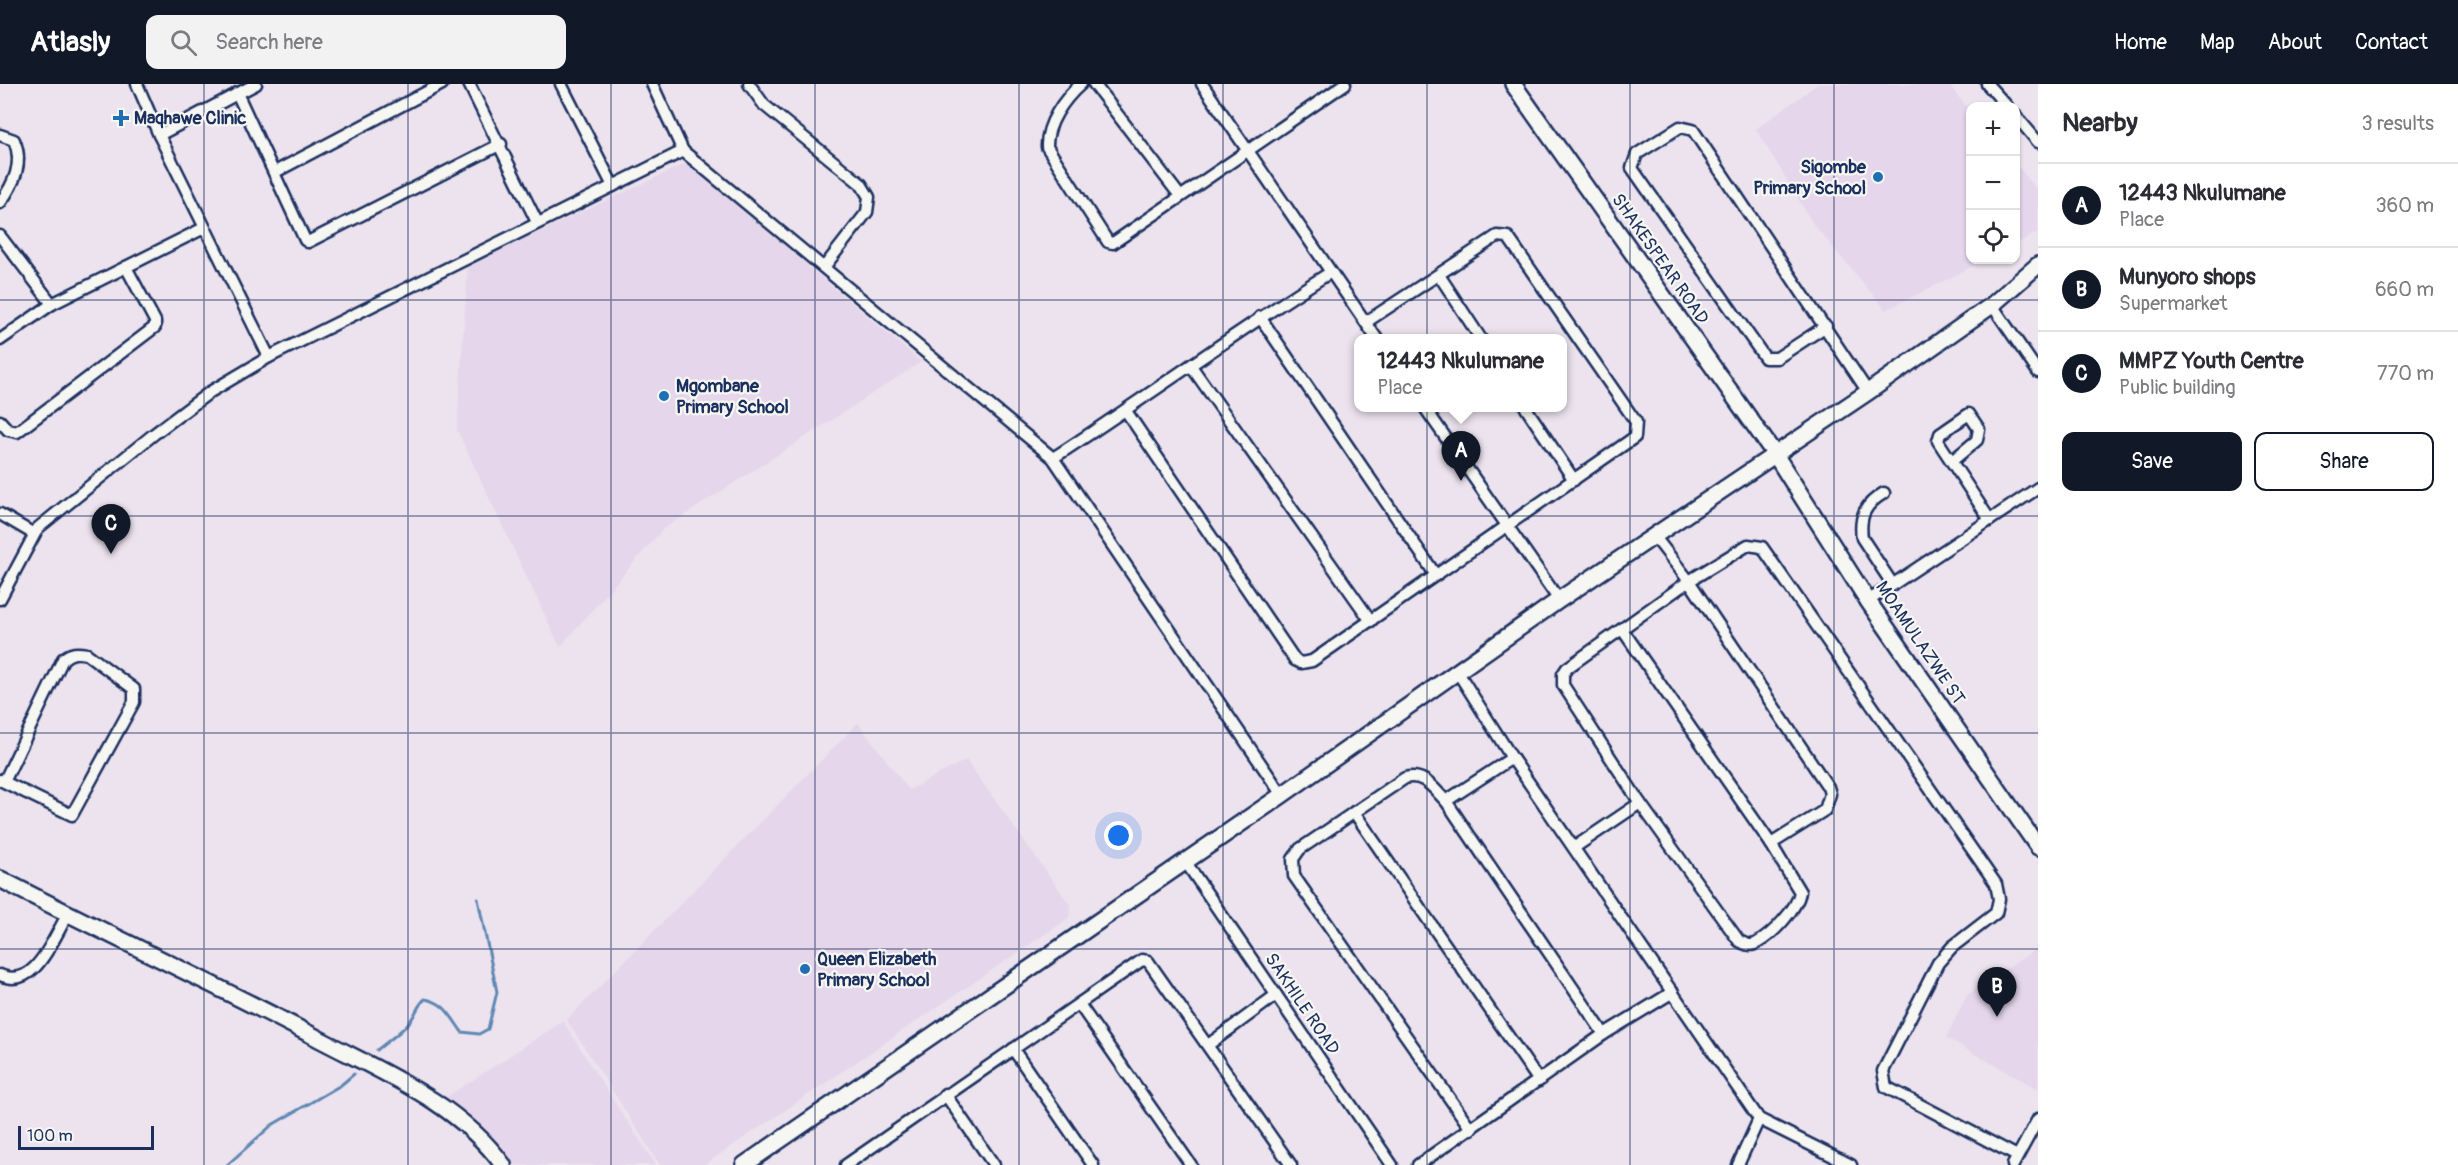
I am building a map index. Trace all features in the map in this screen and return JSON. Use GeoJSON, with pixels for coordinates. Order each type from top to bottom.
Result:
{"type":"FeatureCollection","features":[{"type":"Feature","properties":{"kind":"street"},"geometry":{"type":"LineString","coordinates":[[137,84],[159,135],[269,357]]}},
{"type":"Feature","properties":{"kind":"street"},"geometry":{"type":"LineString","coordinates":[[159,135],[256,84]]}},
{"type":"Feature","properties":{"kind":"street"},"geometry":{"type":"LineString","coordinates":[[275,172],[442,84]]}},
{"type":"Feature","properties":{"kind":"street"},"geometry":{"type":"LineString","coordinates":[[469,84],[501,144],[537,222]]}},
{"type":"Feature","properties":{"kind":"street"},"geometry":{"type":"LineString","coordinates":[[561,84],[613,186]]}},
{"type":"Feature","properties":{"kind":"street"},"geometry":{"type":"LineString","coordinates":[[652,84],[683,151],[825,266],[1053,458],[1282,795]]}},
{"type":"Feature","properties":{"kind":"street"},"geometry":{"type":"LineString","coordinates":[[749,84],[764,105],[861,184],[868,197],[867,212],[825,266]]}},
{"type":"Feature","properties":{"kind":"street"},"geometry":{"type":"LineString","coordinates":[[1081,84],[1050,124],[1046,135],[1047,147],[1108,242],[1116,242],[1345,84]]}},
{"type":"Feature","properties":{"kind":"street"},"geometry":{"type":"LineString","coordinates":[[1094,84],[1180,196]]}},
{"type":"Feature","properties":{"kind":"street"},"geometry":{"type":"LineString","coordinates":[[1202,84],[1374,334]]}},
{"type":"Feature","properties":{"kind":"street","name":"SHAKESPEAR ROAD"},"geometry":{"type":"LineString","coordinates":[[1513,84],[1776,456]]}},
{"type":"Feature","properties":{"kind":"street"},"geometry":{"type":"LineString","coordinates":[[1987,84],[2003,102]]}},
{"type":"Feature","properties":{"kind":"street"},"geometry":{"type":"LineString","coordinates":[[237,93],[305,240],[308,242],[501,144]]}},
{"type":"Feature","properties":{"kind":"street"},"geometry":{"type":"LineString","coordinates":[[2020,121],[2038,141]]}},
{"type":"Feature","properties":{"kind":"street"},"geometry":{"type":"LineString","coordinates":[[1826,326],[1777,358],[1765,358],[1632,168],[1637,154],[1680,128],[1693,130],[1826,326],[1868,392]]}},
{"type":"Feature","properties":{"kind":"street"},"geometry":{"type":"LineString","coordinates":[[0,135],[14,140],[18,162],[15,181],[0,203]]}},
{"type":"Feature","properties":{"kind":"street"},"geometry":{"type":"LineString","coordinates":[[0,599],[34,534],[154,434],[210,393],[269,357],[683,151]]}},
{"type":"Feature","properties":{"kind":"street"},"geometry":{"type":"LineString","coordinates":[[0,340],[52,304],[204,228]]}},
{"type":"Feature","properties":{"kind":"street"},"geometry":{"type":"LineString","coordinates":[[0,236],[52,304]]}},
{"type":"Feature","properties":{"kind":"street"},"geometry":{"type":"LineString","coordinates":[[1126,411],[1295,660],[1301,663],[1312,661],[1635,436],[1636,422],[1508,237],[1497,236],[1366,322]]}},
{"type":"Feature","properties":{"kind":"street"},"geometry":{"type":"LineString","coordinates":[[744,1165],[1282,795],[1559,600],[1776,456],[1992,305],[2038,265]]}},
{"type":"Feature","properties":{"kind":"street"},"geometry":{"type":"LineString","coordinates":[[0,421],[8,430],[17,432],[155,327],[155,321],[126,267]]}},
{"type":"Feature","properties":{"kind":"street"},"geometry":{"type":"LineString","coordinates":[[1053,458],[1126,411],[1260,317],[1331,272]]}},
{"type":"Feature","properties":{"kind":"street"},"geometry":{"type":"LineString","coordinates":[[1439,275],[1478,334]]}},
{"type":"Feature","properties":{"kind":"street"},"geometry":{"type":"LineString","coordinates":[[1992,305],[2038,372]]}},
{"type":"Feature","properties":{"kind":"street"},"geometry":{"type":"LineString","coordinates":[[1260,317],[1435,574]]}},
{"type":"Feature","properties":{"kind":"street"},"geometry":{"type":"LineString","coordinates":[[1191,366],[1371,621]]}},
{"type":"Feature","properties":{"kind":"street"},"geometry":{"type":"LineString","coordinates":[[1428,412],[1559,600]]}},
{"type":"Feature","properties":{"kind":"street"},"geometry":{"type":"LineString","coordinates":[[1529,412],[1574,480]]}},
{"type":"Feature","properties":{"kind":"street","name":"MOAMULAZWE ST"},"geometry":{"type":"LineString","coordinates":[[1776,456],[1868,601],[2038,847]]}},
{"type":"Feature","properties":{"kind":"street"},"geometry":{"type":"LineString","coordinates":[[1952,461],[1990,520]]}},
{"type":"Feature","properties":{"kind":"street"},"geometry":{"type":"LineString","coordinates":[[1868,601],[2038,488]]}},
{"type":"Feature","properties":{"kind":"street"},"geometry":{"type":"LineString","coordinates":[[1884,493],[1870,501],[1864,510],[1861,530],[1862,538],[1893,585]]}},
{"type":"Feature","properties":{"kind":"street"},"geometry":{"type":"LineString","coordinates":[[0,514],[34,534]]}},
{"type":"Feature","properties":{"kind":"street"},"geometry":{"type":"LineString","coordinates":[[1655,537],[1689,581],[1828,787],[1830,794],[1825,810],[1771,844]]}},
{"type":"Feature","properties":{"kind":"street"},"geometry":{"type":"LineString","coordinates":[[1622,629],[1771,844],[1800,892],[1795,909],[1756,944],[1746,945],[1739,941],[1641,803],[1563,685],[1563,674],[1567,669],[1622,629],[1689,581],[1748,545],[1762,547],[1996,884],[1999,899],[1996,913],[1952,947],[1938,963],[1883,1071],[1886,1087],[2015,1160],[2038,1119]]}},
{"type":"Feature","properties":{"kind":"street"},"geometry":{"type":"LineString","coordinates":[[80,652],[87,654],[134,689],[134,702],[72,815],[2,781],[63,659],[68,654],[80,652]]}},
{"type":"Feature","properties":{"kind":"street"},"geometry":{"type":"LineString","coordinates":[[1457,671],[1512,758],[1760,1119],[1851,1165]]}},
{"type":"Feature","properties":{"kind":"street"},"geometry":{"type":"LineString","coordinates":[[1446,801],[1512,758]]}},
{"type":"Feature","properties":{"kind":"street"},"geometry":{"type":"LineString","coordinates":[[1471,1129],[1294,876],[1293,859],[1300,849],[1405,778],[1412,776],[1424,779],[1446,801],[1604,1034]]}},
{"type":"Feature","properties":{"kind":"street"},"geometry":{"type":"LineString","coordinates":[[1575,847],[1641,803]]}},
{"type":"Feature","properties":{"kind":"street"},"geometry":{"type":"LineString","coordinates":[[1354,812],[1539,1081]]}},
{"type":"Feature","properties":{"kind":"street","name":"SAKHILE ROAD"},"geometry":{"type":"LineString","coordinates":[[1185,861],[1392,1165]]}},
{"type":"Feature","properties":{"kind":"street"},"geometry":{"type":"LineString","coordinates":[[0,879],[256,1006],[419,1092],[465,1123],[503,1165]]}},
{"type":"Feature","properties":{"kind":"street"},"geometry":{"type":"LineString","coordinates":[[0,975],[16,979],[32,973],[68,914]]}},
{"type":"Feature","properties":{"kind":"street"},"geometry":{"type":"LineString","coordinates":[[846,1165],[1138,961],[1145,960],[1208,1045],[1291,1165]]}},
{"type":"Feature","properties":{"kind":"street"},"geometry":{"type":"LineString","coordinates":[[1418,1165],[1604,1034],[1673,993]]}},
{"type":"Feature","properties":{"kind":"street"},"geometry":{"type":"LineString","coordinates":[[1208,1045],[1276,995]]}},
{"type":"Feature","properties":{"kind":"street"},"geometry":{"type":"LineString","coordinates":[[1078,1004],[1191,1165]]}},
{"type":"Feature","properties":{"kind":"street"},"geometry":{"type":"LineString","coordinates":[[1013,1049],[1093,1165]]}},
{"type":"Feature","properties":{"kind":"street"},"geometry":{"type":"LineString","coordinates":[[945,1094],[989,1163]]}},
{"type":"Feature","properties":{"kind":"street"},"geometry":{"type":"LineString","coordinates":[[1738,1165],[1760,1119]]}},
{"type":"Feature","properties":{"kind":"shaded area","name":"Sigombe Primary School"},"geometry":{"type":"Polygon","coordinates":[[[1818,84],[1948,84],[1966,106],[1966,264],[1977,264],[1886,310],[1814,225],[1756,129],[1818,84]]]}},
{"type":"Feature","properties":{"kind":"shaded area","name":"Mgombane Primary School"},"geometry":{"type":"Polygon","coordinates":[[[687,163],[921,362],[663,529],[560,647],[457,430],[468,265],[687,163]]]}},
{"type":"Feature","properties":{"kind":"shaded area"},"geometry":{"type":"Polygon","coordinates":[[[2020,169],[2038,191],[2038,232],[2020,242],[2020,169]]]}},
{"type":"Feature","properties":{"kind":"shaded area","name":"Queen Elizabeth Primary School"},"geometry":{"type":"Polygon","coordinates":[[[858,723],[909,790],[966,760],[1071,906],[1069,918],[704,1165],[660,1165],[567,1020],[858,723]]]}},
{"type":"Feature","properties":{"kind":"shaded area"},"geometry":{"type":"Polygon","coordinates":[[[2038,948],[2038,1089],[1946,1038],[1967,995],[2038,948]]]}},
{"type":"Feature","properties":{"kind":"shaded area"},"geometry":{"type":"Polygon","coordinates":[[[563,1021],[656,1165],[509,1165],[441,1101],[563,1021]]]}},
{"type":"Feature","properties":{"kind":"waterway"},"geometry":{"type":"LineString","coordinates":[[377,1050],[407,1024],[425,999],[443,1007],[462,1032],[479,1034],[488,1029],[497,992],[478,899]]}},
{"type":"Feature","properties":{"kind":"waterway"},"geometry":{"type":"LineString","coordinates":[[227,1165],[272,1125],[341,1085],[354,1074]]}},
{"type":"Feature","properties":{"kind":"place","name":"Maqhawe Clinic"},"geometry":{"type":"Point","coordinates":[121,118]}},
{"type":"Feature","properties":{"kind":"place","name":"Sigombe Primary School"},"geometry":{"type":"Point","coordinates":[1878,177]}},
{"type":"Feature","properties":{"kind":"place","name":"Mgombane Primary School"},"geometry":{"type":"Point","coordinates":[664,396]}},
{"type":"Feature","properties":{"kind":"place","name":"12443 Nkulumane"},"geometry":{"type":"Point","coordinates":[1461,481]}},
{"type":"Feature","properties":{"kind":"place","name":"MMPZ Youth Centre"},"geometry":{"type":"Point","coordinates":[111,554]}},
{"type":"Feature","properties":{"kind":"place","name":"Queen Elizabeth Primary School"},"geometry":{"type":"Point","coordinates":[805,969]}},
{"type":"Feature","properties":{"kind":"place","name":"Munyoro shops"},"geometry":{"type":"Point","coordinates":[1997,1017]}}]}
